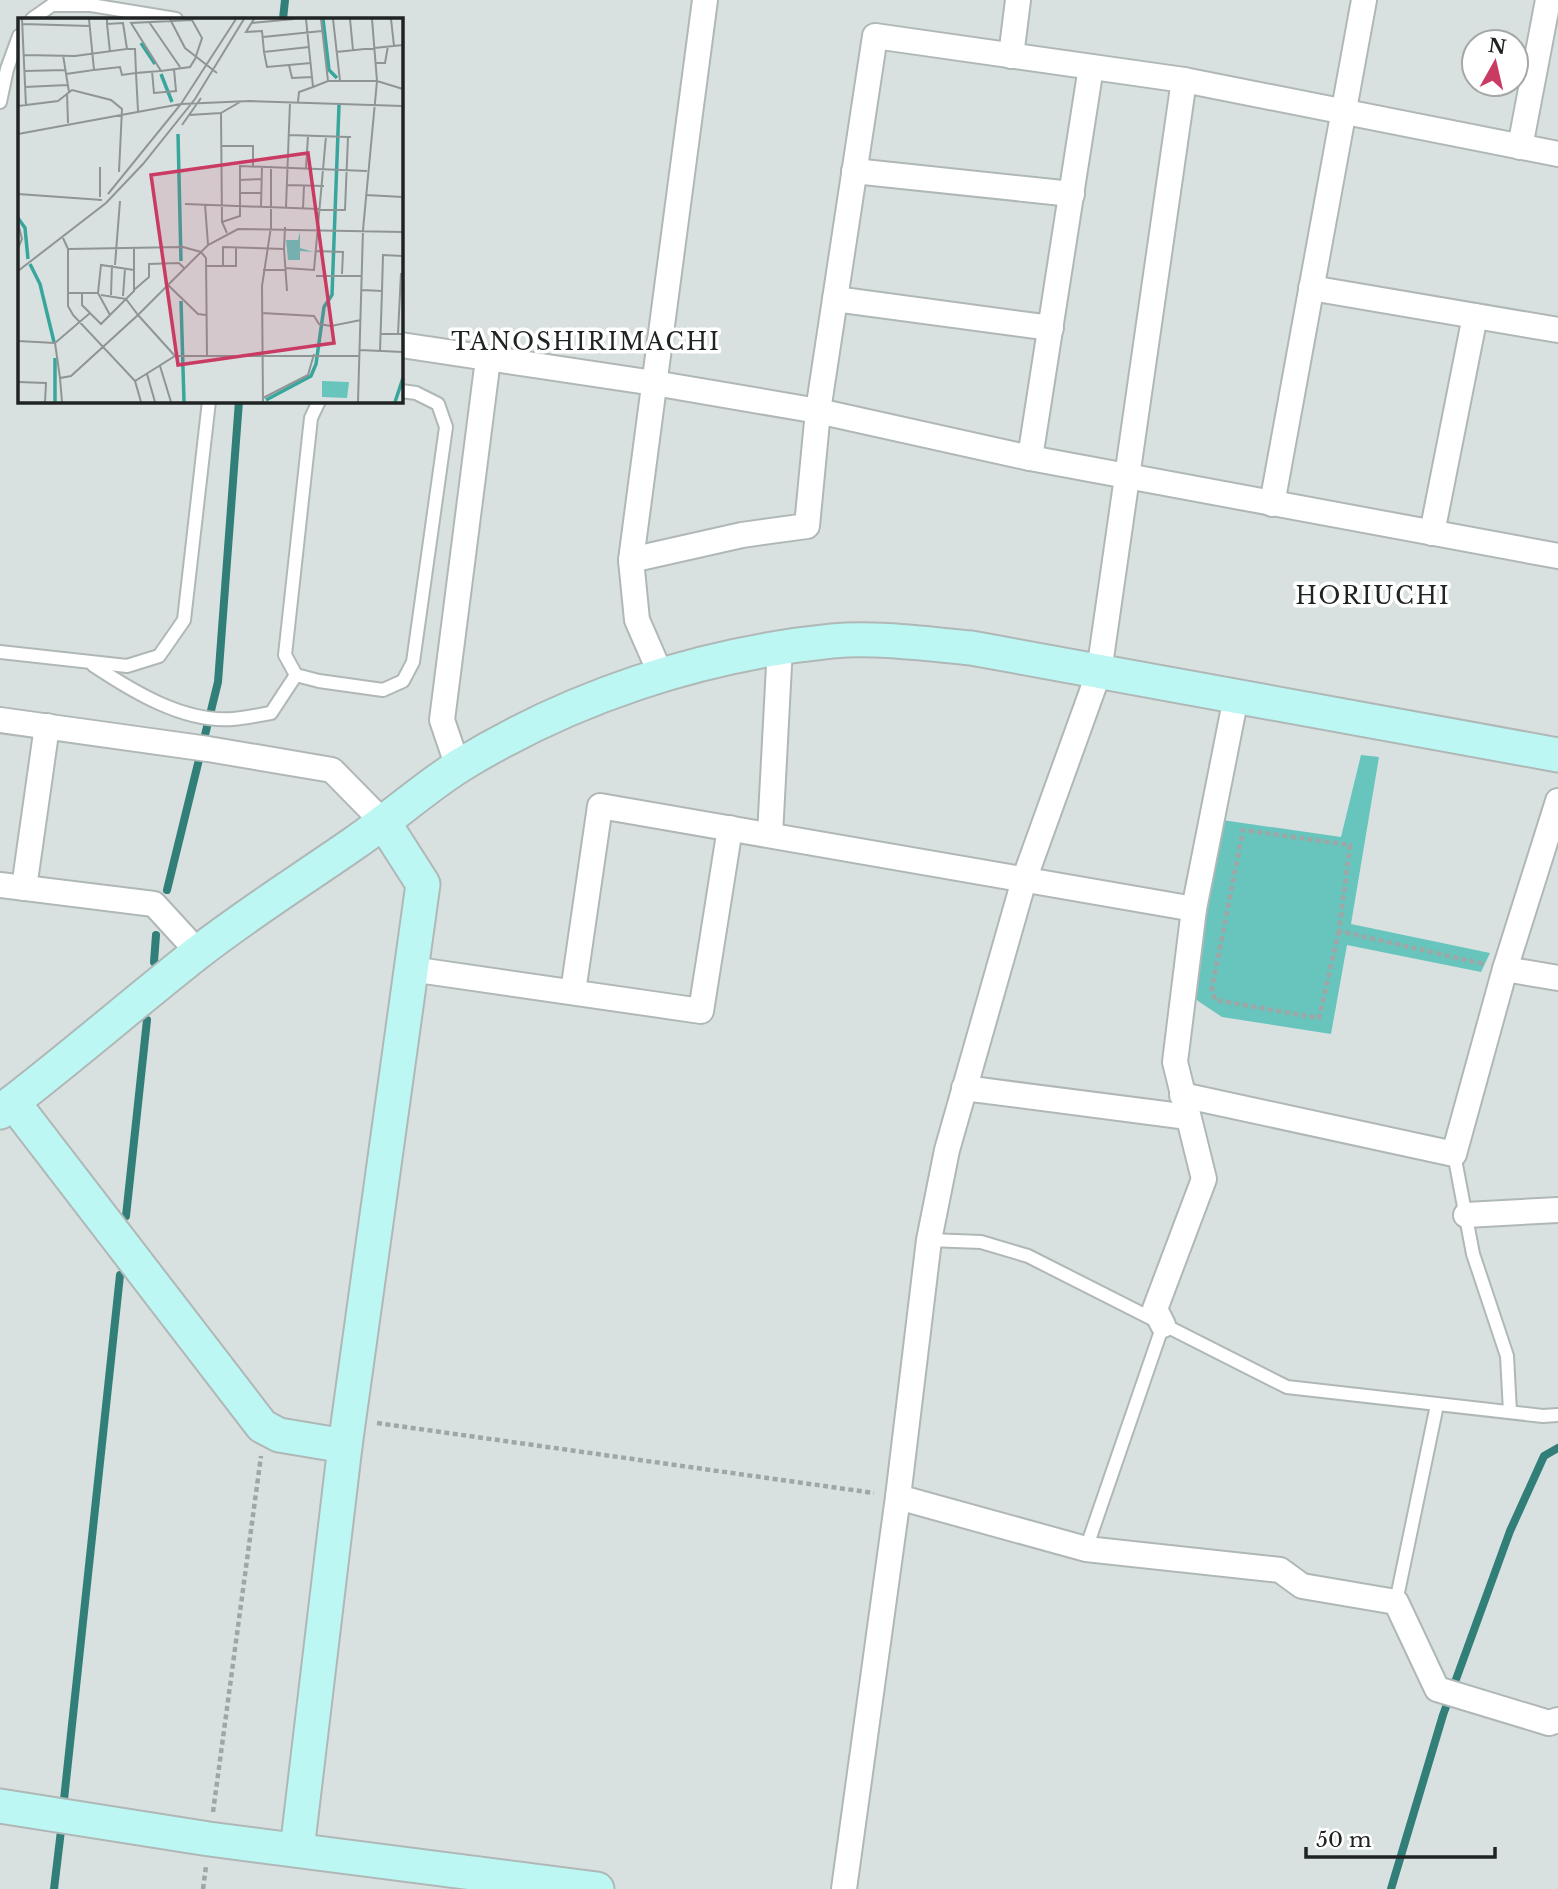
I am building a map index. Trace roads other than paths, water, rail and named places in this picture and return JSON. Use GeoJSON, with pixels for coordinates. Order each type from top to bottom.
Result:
{"type":"FeatureCollection","features":[{"type":"Feature","properties":{"kind":"street"},"geometry":{"type":"LineString","coordinates":[[661,675],[637,620],[631,560],[705,0]]}},
{"type":"Feature","properties":{"kind":"street"},"geometry":{"type":"LineString","coordinates":[[1011,56],[1018,0]]}},
{"type":"Feature","properties":{"kind":"street"},"geometry":{"type":"LineString","coordinates":[[1272,504],[1364,0]]}},
{"type":"Feature","properties":{"kind":"street"},"geometry":{"type":"LineString","coordinates":[[1520,147],[1548,0]]}},
{"type":"Feature","properties":{"kind":"street"},"geometry":{"type":"LineString","coordinates":[[631,560],[741,535],[807,526],[818,411],[875,36],[1184,80],[1558,154]]}},
{"type":"Feature","properties":{"kind":"street"},"geometry":{"type":"LineString","coordinates":[[1030,458],[1091,67]]}},
{"type":"Feature","properties":{"kind":"street"},"geometry":{"type":"LineString","coordinates":[[844,1889],[898,1497],[929,1240],[947,1150],[1024,880],[1099,672],[1184,80]]}},
{"type":"Feature","properties":{"kind":"street"},"geometry":{"type":"LineString","coordinates":[[854,171],[1072,194]]}},
{"type":"Feature","properties":{"kind":"street"},"geometry":{"type":"LineString","coordinates":[[1311,288],[1558,330]]}},
{"type":"Feature","properties":{"kind":"street"},"geometry":{"type":"LineString","coordinates":[[835,299],[1051,328]]}},
{"type":"Feature","properties":{"kind":"street"},"geometry":{"type":"LineString","coordinates":[[1432,533],[1475,316]]}},
{"type":"Feature","properties":{"kind":"street"},"geometry":{"type":"LineString","coordinates":[[402,345],[818,411],[1030,458],[1558,556]]}},
{"type":"Feature","properties":{"kind":"street"},"geometry":{"type":"LineString","coordinates":[[458,767],[442,720],[488,359]]}},
{"type":"Feature","properties":{"kind":"street"},"geometry":{"type":"LineString","coordinates":[[354,1433],[279,1435],[262,1426],[6,1107],[198,952],[384,823],[458,767],[524,730],[661,675],[714,659],[780,647],[835,641],[902,641],[971,648],[1558,755]]}},
{"type":"Feature","properties":{"kind":"street"},"geometry":{"type":"LineString","coordinates":[[770,835],[780,647]]}},
{"type":"Feature","properties":{"kind":"street"},"geometry":{"type":"LineString","coordinates":[[1163,1325],[1156,1309],[1204,1179],[1175,1062],[1194,909],[1236,697]]}},
{"type":"Feature","properties":{"kind":"street"},"geometry":{"type":"LineString","coordinates":[[0,720],[332,770],[384,823],[423,884],[298,1850]]}},
{"type":"Feature","properties":{"kind":"street"},"geometry":{"type":"LineString","coordinates":[[47,726],[12,887],[154,904],[198,952]]}},
{"type":"Feature","properties":{"kind":"street"},"geometry":{"type":"LineString","coordinates":[[964,1088],[1185,1106],[1454,1154],[1505,969],[1558,801]]}},
{"type":"Feature","properties":{"kind":"street"},"geometry":{"type":"LineString","coordinates":[[573,992],[600,806],[1194,909]]}},
{"type":"Feature","properties":{"kind":"street"},"geometry":{"type":"LineString","coordinates":[[411,969],[701,1011],[730,828]]}},
{"type":"Feature","properties":{"kind":"street"},"geometry":{"type":"LineString","coordinates":[[1505,969],[1558,978]]}},
{"type":"Feature","properties":{"kind":"street"},"geometry":{"type":"LineString","coordinates":[[1466,1215],[1558,1210]]}},
{"type":"Feature","properties":{"kind":"street"},"geometry":{"type":"LineString","coordinates":[[898,1497],[1086,1549],[1280,1570],[1303,1586],[1396,1602],[1437,1689],[1549,1723],[1558,1720]]}},
{"type":"Feature","properties":{"kind":"street"},"geometry":{"type":"LineString","coordinates":[[0,1806],[209,1839],[597,1889]]}},
{"type":"Feature","properties":{"kind":"lane"},"geometry":{"type":"LineString","coordinates":[[33,18],[52,5],[90,5],[170,18]]}},
{"type":"Feature","properties":{"kind":"lane"},"geometry":{"type":"LineString","coordinates":[[0,102],[7,69],[18,39]]}},
{"type":"Feature","properties":{"kind":"lane"},"geometry":{"type":"LineString","coordinates":[[319,402],[311,418],[285,655],[296,675],[383,690],[403,681],[413,662],[446,428],[438,404],[416,393],[402,391]]}},
{"type":"Feature","properties":{"kind":"lane"},"geometry":{"type":"LineString","coordinates":[[0,652],[127,666],[159,656],[184,620],[209,402]]}},
{"type":"Feature","properties":{"kind":"lane"},"geometry":{"type":"LineString","coordinates":[[89,662],[146,698],[188,714],[231,720],[271,713],[296,675]]}},
{"type":"Feature","properties":{"kind":"lane"},"geometry":{"type":"LineString","coordinates":[[1454,1154],[1474,1254],[1507,1356],[1510,1412]]}},
{"type":"Feature","properties":{"kind":"lane"},"geometry":{"type":"LineString","coordinates":[[929,1240],[981,1242],[1028,1256],[1287,1387],[1543,1416],[1558,1415]]}},
{"type":"Feature","properties":{"kind":"lane"},"geometry":{"type":"LineString","coordinates":[[1086,1549],[1163,1325]]}},
{"type":"Feature","properties":{"kind":"lane"},"geometry":{"type":"LineString","coordinates":[[1396,1602],[1437,1405]]}},
{"type":"Feature","properties":{"kind":"waterway"},"geometry":{"type":"LineString","coordinates":[[283,18],[285,0]]}},
{"type":"Feature","properties":{"kind":"waterway"},"geometry":{"type":"LineString","coordinates":[[167,890],[218,682],[239,402]]}},
{"type":"Feature","properties":{"kind":"waterway"},"geometry":{"type":"LineString","coordinates":[[154,962],[156,935]]}},
{"type":"Feature","properties":{"kind":"waterway"},"geometry":{"type":"LineString","coordinates":[[126,1216],[147,1020]]}},
{"type":"Feature","properties":{"kind":"waterway"},"geometry":{"type":"LineString","coordinates":[[63,1809],[120,1275]]}},
{"type":"Feature","properties":{"kind":"waterway"},"geometry":{"type":"LineString","coordinates":[[1391,1889],[1443,1715],[1510,1531],[1544,1456],[1558,1448]]}},
{"type":"Feature","properties":{"kind":"waterway"},"geometry":{"type":"LineString","coordinates":[[54,1889],[62,1822]]}},
{"type":"Feature","properties":{"kind":"district","name":"TANOSHIRIMACHI"},"geometry":{"type":"Point","coordinates":[586,342]}},
{"type":"Feature","properties":{"kind":"district","name":"HORIUCHI"},"geometry":{"type":"Point","coordinates":[1373,596]}}]}
